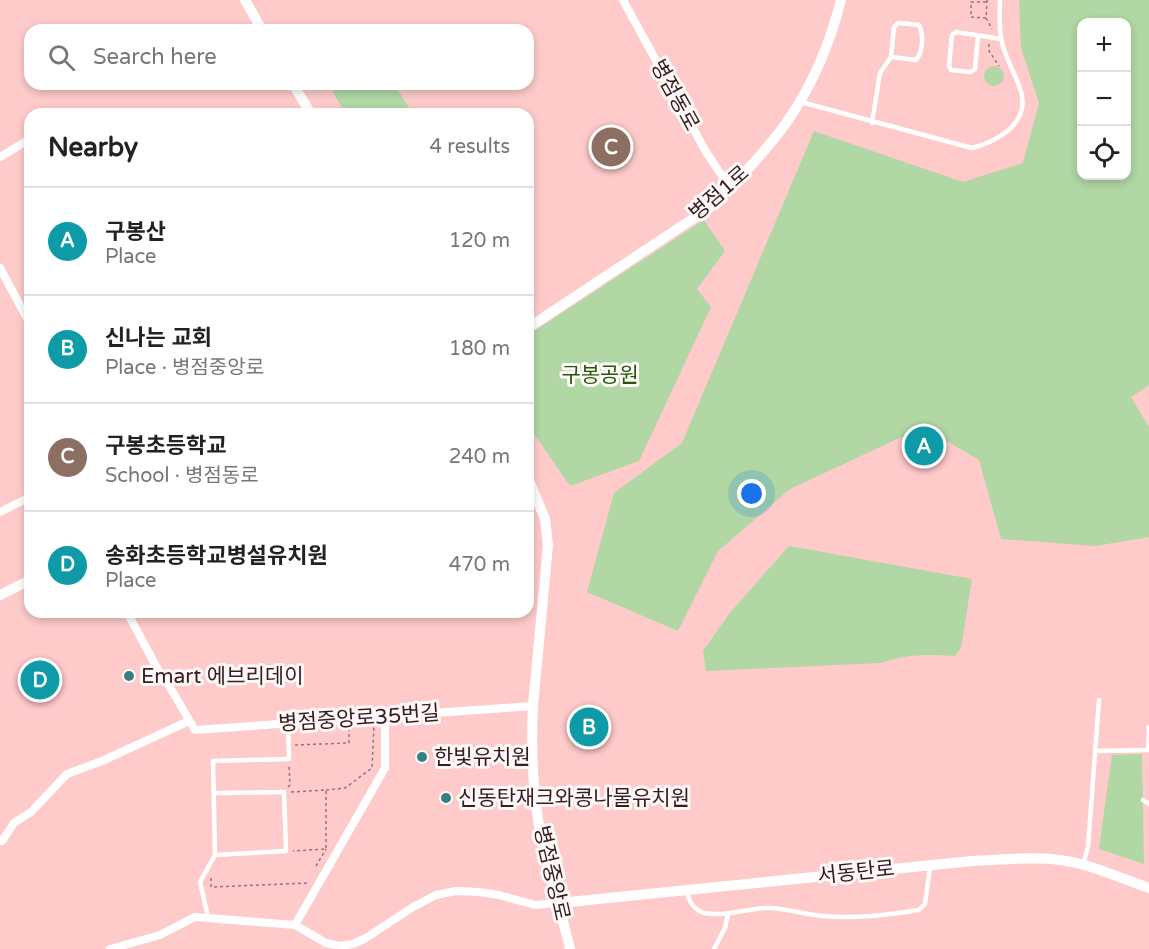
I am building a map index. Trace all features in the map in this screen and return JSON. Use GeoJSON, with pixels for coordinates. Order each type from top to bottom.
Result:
{"type":"FeatureCollection","features":[{"type":"Feature","properties":{"kind":"street"},"geometry":{"type":"LineString","coordinates":[[245,0],[259,24]]}},
{"type":"Feature","properties":{"kind":"street","name":"병점동로"},"geometry":{"type":"LineString","coordinates":[[623,0],[710,158],[730,188]]}},
{"type":"Feature","properties":{"kind":"street","name":"병점1로"},"geometry":{"type":"LineString","coordinates":[[534,323],[709,208],[730,188],[789,121],[801,102],[824,57],[841,0]]}},
{"type":"Feature","properties":{"kind":"street"},"geometry":{"type":"LineString","coordinates":[[297,90],[307,108]]}},
{"type":"Feature","properties":{"kind":"street"},"geometry":{"type":"LineString","coordinates":[[0,157],[24,143]]}},
{"type":"Feature","properties":{"kind":"street"},"geometry":{"type":"LineString","coordinates":[[0,268],[24,313]]}},
{"type":"Feature","properties":{"kind":"street","name":"병점중앙로"},"geometry":{"type":"LineString","coordinates":[[534,492],[545,519],[548,545],[533,706],[534,777],[541,835],[570,949]]}},
{"type":"Feature","properties":{"kind":"street"},"geometry":{"type":"LineString","coordinates":[[0,512],[24,500]]}},
{"type":"Feature","properties":{"kind":"street"},"geometry":{"type":"LineString","coordinates":[[0,595],[24,583]]}},
{"type":"Feature","properties":{"kind":"street"},"geometry":{"type":"LineString","coordinates":[[0,841],[14,823],[31,812],[68,774],[189,721],[168,684],[164,681],[130,618]]}},
{"type":"Feature","properties":{"kind":"street","name":"병점중앙로35번길"},"geometry":{"type":"LineString","coordinates":[[189,721],[195,730],[533,706]]}},
{"type":"Feature","properties":{"kind":"street"},"geometry":{"type":"LineString","coordinates":[[295,925],[385,768],[385,716]]}},
{"type":"Feature","properties":{"kind":"street","name":"서동탄로"},"geometry":{"type":"LineString","coordinates":[[559,903],[972,861],[1041,859],[1062,860],[1083,865],[1149,888]]}},
{"type":"Feature","properties":{"kind":"street"},"geometry":{"type":"LineString","coordinates":[[110,949],[160,935],[195,916],[295,925],[326,943],[340,946],[354,944],[366,938],[413,907],[436,895],[456,891],[508,897],[535,905],[559,903]]}},
{"type":"Feature","properties":{"kind":"lane"},"geometry":{"type":"LineString","coordinates":[[801,102],[872,123],[972,148],[1004,136],[1014,125],[1022,109],[1022,96],[1001,39],[1000,0]]}},
{"type":"Feature","properties":{"kind":"lane"},"geometry":{"type":"LineString","coordinates":[[872,123],[880,74],[891,57],[894,27],[898,23],[919,25],[922,32],[920,55],[916,60],[891,57]]}},
{"type":"Feature","properties":{"kind":"lane"},"geometry":{"type":"LineString","coordinates":[[978,36],[975,69],[971,72],[951,70],[949,66],[952,34],[956,32],[1001,39]]}},
{"type":"Feature","properties":{"kind":"lane"},"geometry":{"type":"LineString","coordinates":[[1083,865],[1088,847],[1098,700]]}},
{"type":"Feature","properties":{"kind":"lane"},"geometry":{"type":"LineString","coordinates":[[208,917],[200,882],[215,855],[213,761],[289,759],[288,723]]}},
{"type":"Feature","properties":{"kind":"lane"},"geometry":{"type":"LineString","coordinates":[[1096,751],[1149,750],[1149,727]]}},
{"type":"Feature","properties":{"kind":"lane"},"geometry":{"type":"LineString","coordinates":[[214,793],[284,792],[286,851],[215,855]]}},
{"type":"Feature","properties":{"kind":"lane"},"geometry":{"type":"LineString","coordinates":[[1143,800],[1149,804]]}},
{"type":"Feature","properties":{"kind":"lane"},"geometry":{"type":"LineString","coordinates":[[686,890],[688,900],[693,907],[703,912],[728,914],[750,909],[771,908],[822,916],[865,917],[919,910],[925,904],[931,865]]}},
{"type":"Feature","properties":{"kind":"lane"},"geometry":{"type":"LineString","coordinates":[[714,949],[725,928],[728,914]]}},
{"type":"Feature","properties":{"kind":"path"},"geometry":{"type":"LineString","coordinates":[[986,18],[971,17],[971,2],[987,1],[986,18],[992,29]]}},
{"type":"Feature","properties":{"kind":"path"},"geometry":{"type":"LineString","coordinates":[[989,43],[989,51],[999,66]]}},
{"type":"Feature","properties":{"kind":"path"},"geometry":{"type":"LineString","coordinates":[[284,792],[345,788],[372,768],[374,723]]}},
{"type":"Feature","properties":{"kind":"path"},"geometry":{"type":"LineString","coordinates":[[291,745],[349,743],[348,725]]}},
{"type":"Feature","properties":{"kind":"path"},"geometry":{"type":"LineString","coordinates":[[284,792],[290,785],[289,759]]}},
{"type":"Feature","properties":{"kind":"path"},"geometry":{"type":"LineString","coordinates":[[316,876],[317,864],[326,849],[326,790]]}},
{"type":"Feature","properties":{"kind":"path"},"geometry":{"type":"LineString","coordinates":[[286,851],[326,849]]}},
{"type":"Feature","properties":{"kind":"path"},"geometry":{"type":"LineString","coordinates":[[211,861],[211,887],[314,882]]}},
{"type":"Feature","properties":{"kind":"green space"},"geometry":{"type":"Polygon","coordinates":[[[1019,0],[1149,0],[1149,385],[1131,397],[1149,427],[1149,537],[1095,546],[1001,539],[979,460],[923,427],[790,489],[718,551],[678,631],[587,592],[614,493],[682,443],[814,131],[963,182],[1023,163],[1039,103],[1021,48],[1019,0]]]}},
{"type":"Feature","properties":{"kind":"green space"},"geometry":{"type":"Polygon","coordinates":[[[990,66],[998,66],[1004,72],[1004,80],[998,86],[990,86],[984,80],[984,72],[990,66]]]}},
{"type":"Feature","properties":{"kind":"green space"},"geometry":{"type":"Polygon","coordinates":[[[332,90],[398,90],[409,108],[342,108],[332,90]]]}},
{"type":"Feature","properties":{"kind":"green space","name":"구봉공원"},"geometry":{"type":"Polygon","coordinates":[[[704,220],[725,251],[697,289],[711,307],[639,461],[570,486],[534,434],[534,331],[704,220]]]}},
{"type":"Feature","properties":{"kind":"green space"},"geometry":{"type":"Polygon","coordinates":[[[789,546],[972,579],[961,648],[955,656],[917,655],[880,663],[706,671],[703,651],[729,614],[789,546]]]}},
{"type":"Feature","properties":{"kind":"green space"},"geometry":{"type":"Polygon","coordinates":[[[1142,754],[1144,864],[1099,849],[1112,755],[1142,754]]]}},
{"type":"Feature","properties":{"kind":"place","name":"구봉초등학교"},"geometry":{"type":"Point","coordinates":[611,147]}},
{"type":"Feature","properties":{"kind":"place","name":"구봉산"},"geometry":{"type":"Point","coordinates":[924,446]}},
{"type":"Feature","properties":{"kind":"place","name":"Emart 에브리데이"},"geometry":{"type":"Point","coordinates":[129,676]}},
{"type":"Feature","properties":{"kind":"place","name":"송화초등학교병설유치원"},"geometry":{"type":"Point","coordinates":[40,680]}},
{"type":"Feature","properties":{"kind":"place","name":"신나는 교회"},"geometry":{"type":"Point","coordinates":[589,727]}},
{"type":"Feature","properties":{"kind":"place","name":"한빛유치원"},"geometry":{"type":"Point","coordinates":[422,757]}},
{"type":"Feature","properties":{"kind":"place","name":"신동탄재크와콩나물유치원"},"geometry":{"type":"Point","coordinates":[446,798]}}]}
